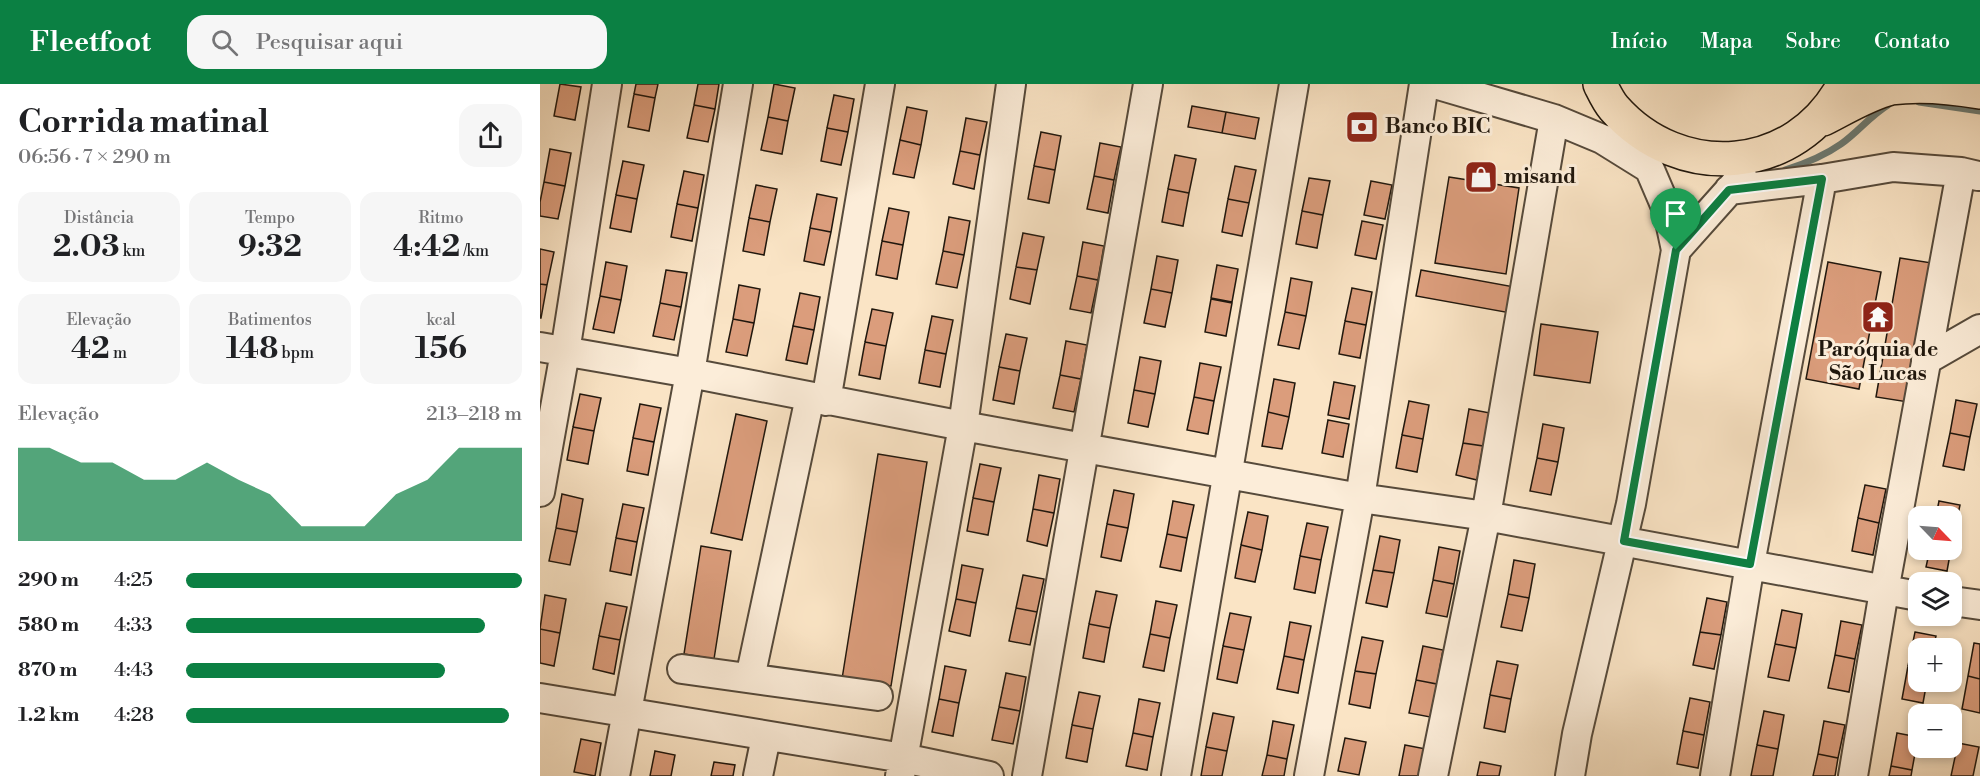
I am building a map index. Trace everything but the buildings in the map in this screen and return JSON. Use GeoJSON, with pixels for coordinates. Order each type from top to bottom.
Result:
{"type":"FeatureCollection","features":[{"type":"Feature","properties":{"kind":"main road"},"geometry":{"type":"LineString","coordinates":[[1816,123],[1836,99],[1844,84]]}},
{"type":"Feature","properties":{"kind":"main road"},"geometry":{"type":"LineString","coordinates":[[1606,95],[1638,132],[1671,150],[1706,159],[1743,158],[1778,148],[1798,137],[1816,123],[1868,96],[1892,88],[1949,87],[1980,92]]}},
{"type":"Feature","properties":{"kind":"street"},"geometry":{"type":"LineString","coordinates":[[540,492],[553,349],[608,84]]}},
{"type":"Feature","properties":{"kind":"street"},"geometry":{"type":"LineString","coordinates":[[615,776],[690,373],[738,84]]}},
{"type":"Feature","properties":{"kind":"street"},"geometry":{"type":"LineString","coordinates":[[750,678],[818,399],[880,84]]}},
{"type":"Feature","properties":{"kind":"street"},"geometry":{"type":"LineString","coordinates":[[902,767],[963,426],[1011,84]]}},
{"type":"Feature","properties":{"kind":"street"},"geometry":{"type":"LineString","coordinates":[[1027,776],[1148,84]]}},
{"type":"Feature","properties":{"kind":"street"},"geometry":{"type":"LineString","coordinates":[[1176,776],[1294,84]]}},
{"type":"Feature","properties":{"kind":"street"},"geometry":{"type":"LineString","coordinates":[[1309,776],[1360,498],[1424,84]]}},
{"type":"Feature","properties":{"kind":"street"},"geometry":{"type":"LineString","coordinates":[[1435,84],[1489,92],[1602,139],[1650,170]]}},
{"type":"Feature","properties":{"kind":"street"},"geometry":{"type":"LineString","coordinates":[[1570,776],[1577,734],[1624,541],[1676,250],[1668,212],[1650,170],[1606,95]]}},
{"type":"Feature","properties":{"kind":"street"},"geometry":{"type":"LineString","coordinates":[[1433,776],[1486,516],[1554,119]]}},
{"type":"Feature","properties":{"kind":"street"},"geometry":{"type":"LineString","coordinates":[[1676,250],[1755,162],[1778,148]]}},
{"type":"Feature","properties":{"kind":"street"},"geometry":{"type":"LineString","coordinates":[[1729,190],[1893,168],[1970,174],[1926,360],[1853,776]]}},
{"type":"Feature","properties":{"kind":"street"},"geometry":{"type":"LineString","coordinates":[[1715,776],[1750,564],[1822,179]]}},
{"type":"Feature","properties":{"kind":"street"},"geometry":{"type":"LineString","coordinates":[[1926,360],[1980,329]]}},
{"type":"Feature","properties":{"kind":"street"},"geometry":{"type":"LineString","coordinates":[[553,349],[1360,498],[1486,516],[1908,595]]}},
{"type":"Feature","properties":{"kind":"street"},"geometry":{"type":"LineString","coordinates":[[1962,602],[1980,605]]}},
{"type":"Feature","properties":{"kind":"street"},"geometry":{"type":"LineString","coordinates":[[682,669],[878,696]]}},
{"type":"Feature","properties":{"kind":"street"},"geometry":{"type":"LineString","coordinates":[[540,698],[766,737],[902,767],[988,776]]}},
{"type":"Feature","properties":{"kind":"street"},"geometry":{"type":"LineString","coordinates":[[758,776],[766,737]]}},
{"type":"Feature","properties":{"kind":"waterway"},"geometry":{"type":"LineString","coordinates":[[1919,102],[1980,111]]}},
{"type":"Feature","properties":{"kind":"waterway"},"geometry":{"type":"LineString","coordinates":[[1785,170],[1814,159],[1834,148],[1888,105]]}},
{"type":"Feature","properties":{"kind":"place","name":"Banco BIC"},"geometry":{"type":"Point","coordinates":[1362,127]}},
{"type":"Feature","properties":{"kind":"place","name":"misand"},"geometry":{"type":"Point","coordinates":[1481,177]}},
{"type":"Feature","properties":{"kind":"place","name":"Paróquia de São Lucas"},"geometry":{"type":"Point","coordinates":[1878,317]}},
{"type":"Feature","properties":{"kind":"route"},"geometry":{"type":"LineString","coordinates":[[1822,179],[1750,564],[1624,541],[1676,250],[1729,190],[1822,179]]}}]}
